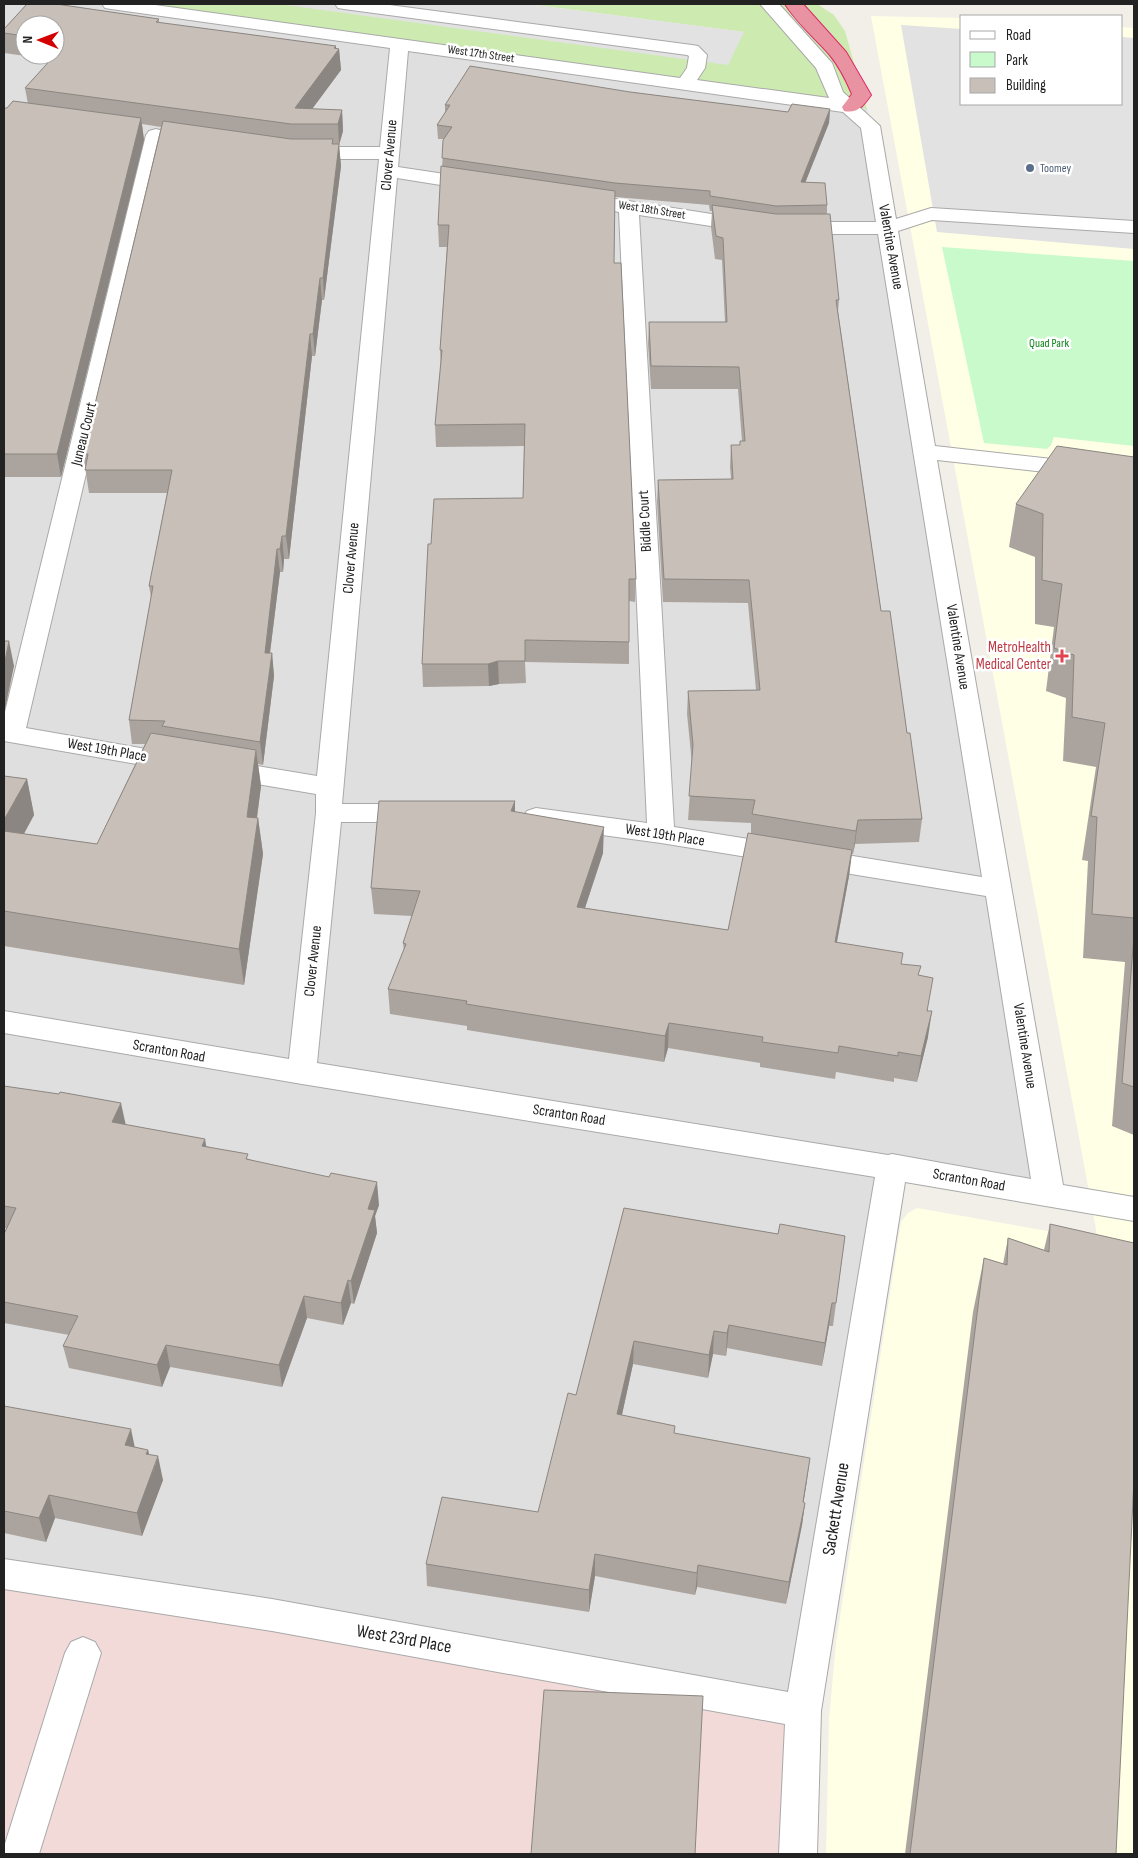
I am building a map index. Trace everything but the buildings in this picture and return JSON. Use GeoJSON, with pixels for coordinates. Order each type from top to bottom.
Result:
{"type":"FeatureCollection","features":[{"type":"Feature","properties":{"kind":"highway"},"geometry":{"type":"LineString","coordinates":[[794,4],[800,14],[851,71],[862,95],[851,107]]}},
{"type":"Feature","properties":{"kind":"street","name":"West 17th Street"},"geometry":{"type":"LineString","coordinates":[[112,4],[168,7],[400,43],[851,107]]}},
{"type":"Feature","properties":{"kind":"street"},"geometry":{"type":"LineString","coordinates":[[344,4],[692,50],[698,55],[696,68],[685,83]]}},
{"type":"Feature","properties":{"kind":"street","name":"Valentine Avenue"},"geometry":{"type":"LineString","coordinates":[[769,4],[787,22],[825,68],[835,94],[870,126],[1049,1194]]}},
{"type":"Feature","properties":{"kind":"street","name":"Clover Avenue"},"geometry":{"type":"LineString","coordinates":[[302,1074],[400,43]]}},
{"type":"Feature","properties":{"kind":"street","name":"Juneau Court"},"geometry":{"type":"LineString","coordinates":[[8,733],[156,135]]}},
{"type":"Feature","properties":{"kind":"street"},"geometry":{"type":"LineString","coordinates":[[283,152],[388,162],[493,187]]}},
{"type":"Feature","properties":{"kind":"street","name":"West 18th Street"},"geometry":{"type":"LineString","coordinates":[[561,197],[770,228],[888,228],[931,214],[1134,227]]}},
{"type":"Feature","properties":{"kind":"street","name":"Biddle Court"},"geometry":{"type":"LineString","coordinates":[[630,207],[661,834]]}},
{"type":"Feature","properties":{"kind":"street"},"geometry":{"type":"LineString","coordinates":[[926,452],[1134,476]]}},
{"type":"Feature","properties":{"kind":"street","name":"West 19th Place"},"geometry":{"type":"LineString","coordinates":[[8,733],[329,800],[441,814]]}},
{"type":"Feature","properties":{"kind":"street","name":"West 19th Place"},"geometry":{"type":"LineString","coordinates":[[508,814],[661,834],[999,889]]}},
{"type":"Feature","properties":{"kind":"street","name":"Scranton Road"},"geometry":{"type":"LineString","coordinates":[[4,1022],[302,1074],[892,1166],[1134,1209]]}},
{"type":"Feature","properties":{"kind":"street","name":"Sackett Avenue"},"geometry":{"type":"LineString","coordinates":[[798,1854],[803,1711],[892,1166]]}},
{"type":"Feature","properties":{"kind":"street","name":"West 23rd Place"},"geometry":{"type":"LineString","coordinates":[[4,1574],[272,1615],[803,1711]]}},
{"type":"Feature","properties":{"kind":"street"},"geometry":{"type":"LineString","coordinates":[[20,1854],[83,1653]]}},
{"type":"Feature","properties":{"kind":"shaded area"},"geometry":{"type":"Polygon","coordinates":[[[4,4],[148,4],[144,7],[867,109],[1049,1194],[892,1166],[803,1711],[10,1576],[4,1593],[4,4]]]}},
{"type":"Feature","properties":{"kind":"shaded area"},"geometry":{"type":"Polygon","coordinates":[[[278,4],[528,4],[744,32],[728,65],[278,4]]]}},
{"type":"Feature","properties":{"kind":"shaded area","name":"MetroHealth Medical Center"},"geometry":{"type":"Polygon","coordinates":[[[871,16],[960,18],[960,105],[1123,105],[1123,27],[1134,28],[1134,1854],[826,1854],[829,1719],[836,1643],[901,1222],[908,1213],[917,1208],[1098,1240],[871,16]]]}},
{"type":"Feature","properties":{"kind":"shaded area","name":"Toomey"},"geometry":{"type":"Polygon","coordinates":[[[901,25],[960,29],[960,105],[1123,105],[1123,37],[1134,38],[1134,249],[937,232],[901,25]]]}},
{"type":"Feature","properties":{"kind":"shaded area"},"geometry":{"type":"Polygon","coordinates":[[[10,1575],[803,1711],[798,1854],[4,1854],[4,1593],[10,1575]]]}},
{"type":"Feature","properties":{"kind":"green space"},"geometry":{"type":"Polygon","coordinates":[[[148,4],[278,4],[744,32],[528,4],[817,4],[834,15],[845,31],[867,109],[143,8],[148,4]]]}},
{"type":"Feature","properties":{"kind":"green space","name":"Quad Park"},"geometry":{"type":"Polygon","coordinates":[[[942,247],[1134,261],[1134,446],[1054,437],[1047,449],[984,443],[942,247]]]}},
{"type":"Feature","properties":{"kind":"place","name":"Toomey"},"geometry":{"type":"Point","coordinates":[1030,168]}},
{"type":"Feature","properties":{"kind":"place","name":"MetroHealth Medical Center"},"geometry":{"type":"Point","coordinates":[1062,656]}}]}
